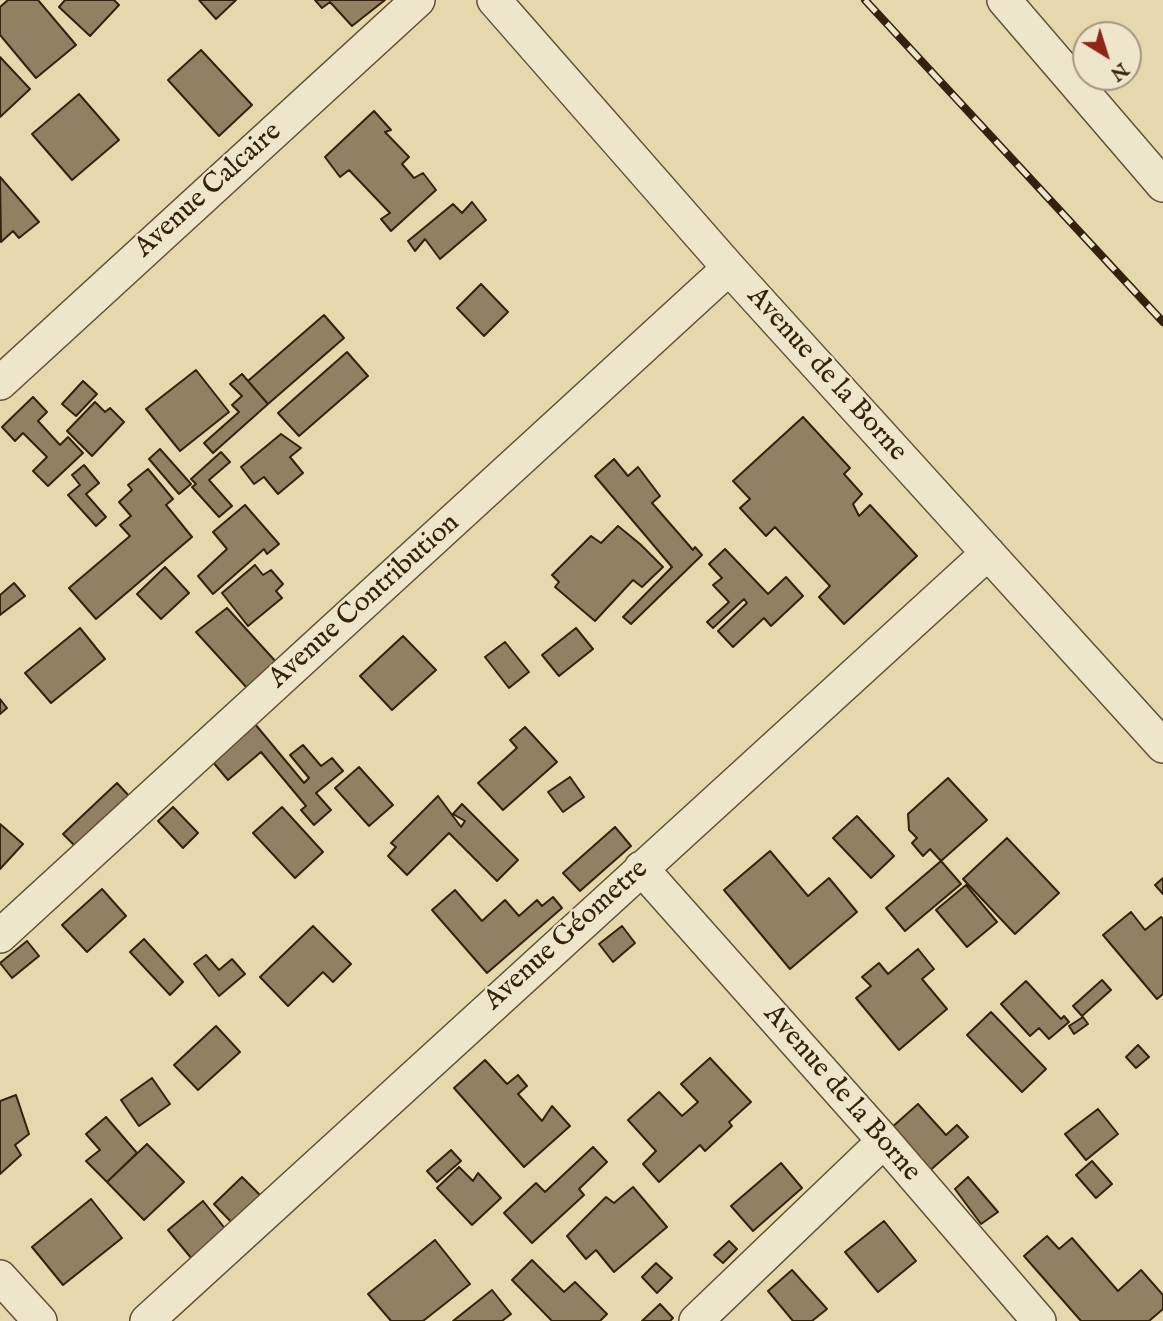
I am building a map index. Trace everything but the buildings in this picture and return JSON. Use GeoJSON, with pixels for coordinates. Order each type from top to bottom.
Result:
{"type":"FeatureCollection","features":[{"type":"Feature","properties":{"kind":"street","name":"Avenue Calcaire"},"geometry":{"type":"LineString","coordinates":[[0,383],[418,0]]}},
{"type":"Feature","properties":{"kind":"street","name":"Avenue de la Borne"},"geometry":{"type":"LineString","coordinates":[[494,0],[729,268],[1163,746]]}},
{"type":"Feature","properties":{"kind":"street"},"geometry":{"type":"LineString","coordinates":[[1004,0],[1163,185]]}},
{"type":"Feature","properties":{"kind":"street","name":"Avenue Contribution"},"geometry":{"type":"LineString","coordinates":[[0,936],[729,268]]}},
{"type":"Feature","properties":{"kind":"street","name":"Avenue Géometre"},"geometry":{"type":"LineString","coordinates":[[147,1321],[988,552]]}},
{"type":"Feature","properties":{"kind":"street","name":"Avenue de la Borne"},"geometry":{"type":"LineString","coordinates":[[641,868],[884,1141],[1039,1321]]}},
{"type":"Feature","properties":{"kind":"street"},"geometry":{"type":"LineString","coordinates":[[696,1321],[884,1141]]}},
{"type":"Feature","properties":{"kind":"street"},"geometry":{"type":"LineString","coordinates":[[0,1276],[40,1321]]}},
{"type":"Feature","properties":{"kind":"railway"},"geometry":{"type":"LineString","coordinates":[[865,0],[1163,322]]}}]}
